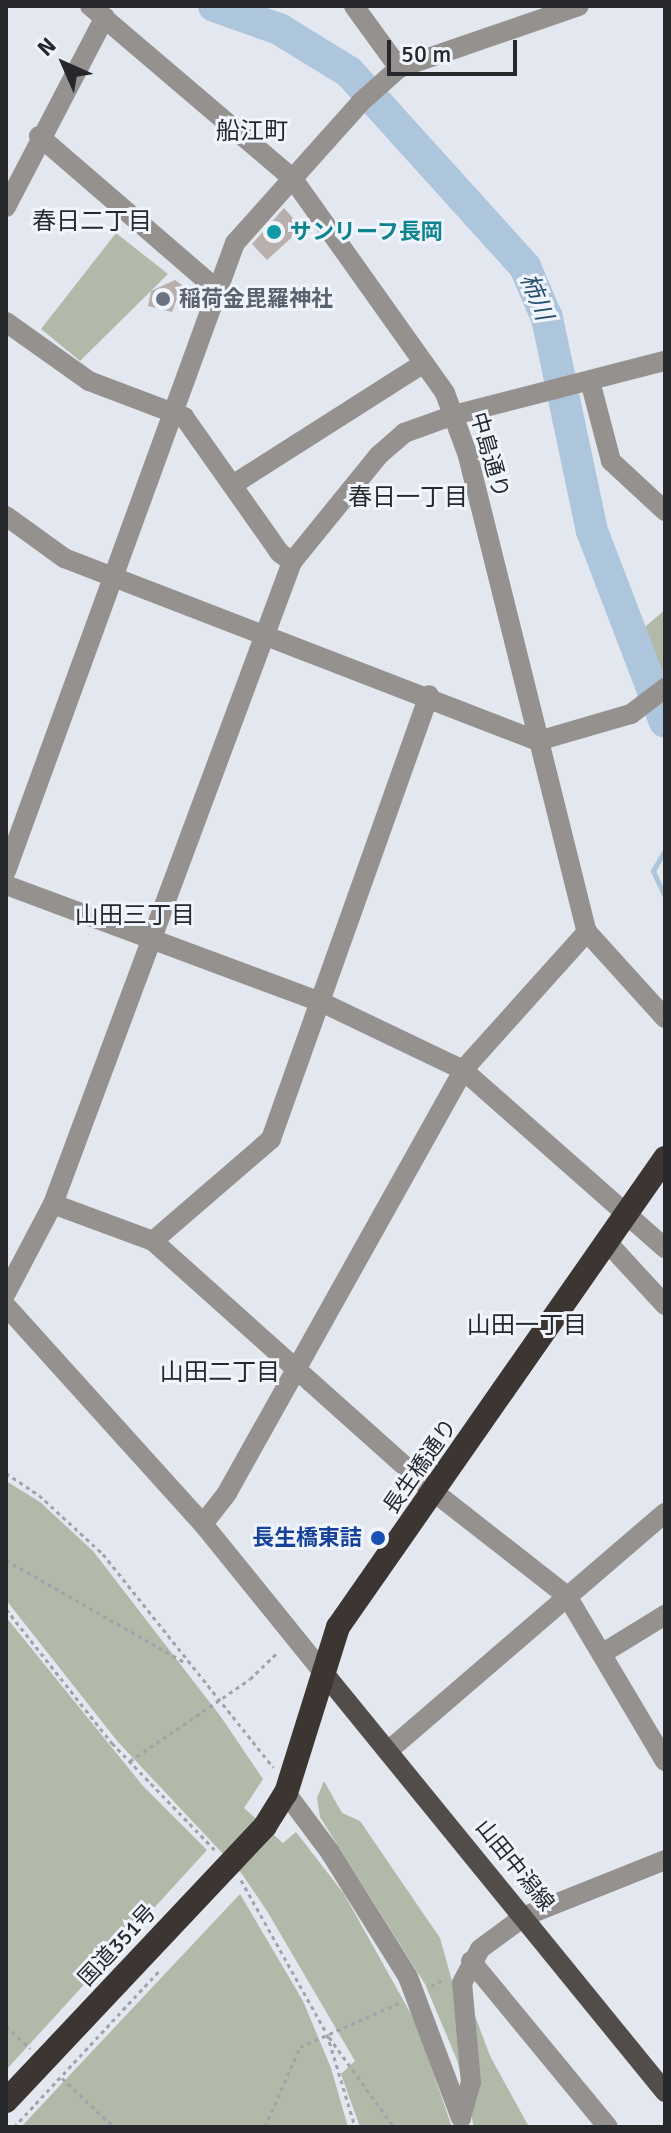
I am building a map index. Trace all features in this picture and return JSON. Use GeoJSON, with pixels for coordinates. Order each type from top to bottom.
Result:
{"type":"FeatureCollection","features":[{"type":"Feature","properties":{"kind":"highway","name":"長生橋通り"},"geometry":{"type":"LineString","coordinates":[[265,1826],[286,1793],[338,1627],[665,1158]]}},
{"type":"Feature","properties":{"kind":"highway","name":"国道351号"},"geometry":{"type":"LineString","coordinates":[[6,2101],[265,1826]]}},
{"type":"Feature","properties":{"kind":"main road","name":"山田中潟線"},"geometry":{"type":"LineString","coordinates":[[323,1672],[525,1916],[665,2092]]}},
{"type":"Feature","properties":{"kind":"street"},"geometry":{"type":"LineString","coordinates":[[354,6],[392,72]]}},
{"type":"Feature","properties":{"kind":"street"},"geometry":{"type":"LineString","coordinates":[[6,871],[235,243],[361,102],[392,72],[579,6]]}},
{"type":"Feature","properties":{"kind":"street"},"geometry":{"type":"LineString","coordinates":[[6,207],[98,12]]}},
{"type":"Feature","properties":{"kind":"street","name":"中島通り"},"geometry":{"type":"LineString","coordinates":[[98,12],[293,179],[424,363],[454,415],[587,932],[665,1018]]}},
{"type":"Feature","properties":{"kind":"street"},"geometry":{"type":"LineString","coordinates":[[39,136],[216,289]]}},
{"type":"Feature","properties":{"kind":"street"},"geometry":{"type":"LineString","coordinates":[[6,322],[89,381],[172,409],[184,417],[280,553],[292,562]]}},
{"type":"Feature","properties":{"kind":"street"},"geometry":{"type":"LineString","coordinates":[[6,1293],[53,1204],[292,562],[392,442],[454,415],[542,390],[587,382],[665,361]]}},
{"type":"Feature","properties":{"kind":"street"},"geometry":{"type":"LineString","coordinates":[[234,484],[424,363]]}},
{"type":"Feature","properties":{"kind":"street"},"geometry":{"type":"LineString","coordinates":[[587,382],[611,461],[665,511]]}},
{"type":"Feature","properties":{"kind":"street"},"geometry":{"type":"LineString","coordinates":[[6,516],[64,558],[429,695],[538,741],[631,714],[665,688]]}},
{"type":"Feature","properties":{"kind":"street"},"geometry":{"type":"LineString","coordinates":[[153,1241],[271,1139],[429,695]]}},
{"type":"Feature","properties":{"kind":"street"},"geometry":{"type":"LineString","coordinates":[[6,885],[152,942],[321,1002],[463,1070],[624,1217],[665,1248]]}},
{"type":"Feature","properties":{"kind":"street"},"geometry":{"type":"LineString","coordinates":[[203,1524],[227,1493],[463,1070],[587,932]]}},
{"type":"Feature","properties":{"kind":"street"},"geometry":{"type":"LineString","coordinates":[[53,1204],[153,1241],[434,1492],[567,1596],[665,1761]]}},
{"type":"Feature","properties":{"kind":"street"},"geometry":{"type":"LineString","coordinates":[[607,1242],[665,1305]]}},
{"type":"Feature","properties":{"kind":"street"},"geometry":{"type":"LineString","coordinates":[[6,1306],[203,1524],[323,1672]]}},
{"type":"Feature","properties":{"kind":"street"},"geometry":{"type":"LineString","coordinates":[[388,1751],[665,1513]]}},
{"type":"Feature","properties":{"kind":"street"},"geometry":{"type":"LineString","coordinates":[[603,1653],[665,1615]]}},
{"type":"Feature","properties":{"kind":"street"},"geometry":{"type":"LineString","coordinates":[[286,1793],[338,1864],[408,1977],[462,2122]]}},
{"type":"Feature","properties":{"kind":"street"},"geometry":{"type":"LineString","coordinates":[[462,2122],[471,2083],[462,1983],[471,1961],[493,1937],[525,1916],[665,1860]]}},
{"type":"Feature","properties":{"kind":"street"},"geometry":{"type":"LineString","coordinates":[[471,1961],[608,2127]]}},
{"type":"Feature","properties":{"kind":"path"},"geometry":{"type":"LineString","coordinates":[[6,1473],[76,1527],[273,1767]]}},
{"type":"Feature","properties":{"kind":"path"},"geometry":{"type":"LineString","coordinates":[[6,1560],[157,1650],[188,1663]]}},
{"type":"Feature","properties":{"kind":"path"},"geometry":{"type":"LineString","coordinates":[[6,1609],[130,1761],[223,1860]]}},
{"type":"Feature","properties":{"kind":"path"},"geometry":{"type":"LineString","coordinates":[[130,1761],[218,1701],[278,1652]]}},
{"type":"Feature","properties":{"kind":"path"},"geometry":{"type":"LineString","coordinates":[[232,1871],[264,1915],[327,2034],[394,2127]]}},
{"type":"Feature","properties":{"kind":"path"},"geometry":{"type":"LineString","coordinates":[[425,1990],[449,1977]]}},
{"type":"Feature","properties":{"kind":"path"},"geometry":{"type":"LineString","coordinates":[[265,2127],[300,2047],[400,2002]]}},
{"type":"Feature","properties":{"kind":"path"},"geometry":{"type":"LineString","coordinates":[[6,2026],[39,2057]]}},
{"type":"Feature","properties":{"kind":"path"},"geometry":{"type":"LineString","coordinates":[[327,2034],[355,2127]]}},
{"type":"Feature","properties":{"kind":"path"},"geometry":{"type":"LineString","coordinates":[[50,2067],[114,2127]]}},
{"type":"Feature","properties":{"kind":"green space"},"geometry":{"type":"Polygon","coordinates":[[[116,233],[168,274],[80,361],[41,329],[116,233]]]}},
{"type":"Feature","properties":{"kind":"green space"},"geometry":{"type":"Polygon","coordinates":[[[665,610],[665,677],[660,682],[640,631],[665,610]]]}},
{"type":"Feature","properties":{"kind":"green space"},"geometry":{"type":"Polygon","coordinates":[[[6,1481],[40,1502],[93,1551],[221,1717],[263,1779],[244,1808],[283,1843],[296,1832],[344,1894],[416,2023],[452,2127],[360,2127],[341,2074],[355,2061],[267,1911],[242,1874],[118,1742],[6,1600],[6,1481]]]}},
{"type":"Feature","properties":{"kind":"green space"},"geometry":{"type":"Polygon","coordinates":[[[6,1617],[143,1786],[207,1850],[6,2070],[6,1617]]]}},
{"type":"Feature","properties":{"kind":"green space"},"geometry":{"type":"Polygon","coordinates":[[[324,1781],[342,1813],[360,1821],[440,1938],[454,1988],[468,1997],[490,2056],[529,2127],[474,2127],[457,2060],[425,1984],[320,1817],[317,1798],[324,1781]]]}},
{"type":"Feature","properties":{"kind":"green space"},"geometry":{"type":"Polygon","coordinates":[[[240,1894],[303,2001],[331,2068],[348,2127],[21,2127],[240,1894]]]}},
{"type":"Feature","properties":{"kind":"building","name":"サンリーフ長岡"},"geometry":{"type":"Polygon","coordinates":[[[284,208],[302,228],[267,260],[252,244],[284,208]]]}},
{"type":"Feature","properties":{"kind":"building","name":"稲荷金毘羅神社"},"geometry":{"type":"Polygon","coordinates":[[[175,280],[182,285],[172,312],[148,306],[151,291],[175,280]]]}},
{"type":"Feature","properties":{"kind":"waterway","name":"柿川"},"geometry":{"type":"LineString","coordinates":[[214,6],[279,29],[349,72],[525,267],[547,318],[592,531],[665,722]]}},
{"type":"Feature","properties":{"kind":"waterway"},"geometry":{"type":"LineString","coordinates":[[665,850],[653,871],[665,897]]}},
{"type":"Feature","properties":{"kind":"place","name":"サンリーフ長岡"},"geometry":{"type":"Point","coordinates":[274,232]}},
{"type":"Feature","properties":{"kind":"place","name":"稲荷金毘羅神社"},"geometry":{"type":"Point","coordinates":[163,299]}},
{"type":"Feature","properties":{"kind":"place","name":"長生橋東詰"},"geometry":{"type":"Point","coordinates":[378,1538]}},
{"type":"Feature","properties":{"kind":"district","name":"船江町"},"geometry":{"type":"Point","coordinates":[252,132]}},
{"type":"Feature","properties":{"kind":"district","name":"春日二丁目"},"geometry":{"type":"Point","coordinates":[92,222]}},
{"type":"Feature","properties":{"kind":"district","name":"春日一丁目"},"geometry":{"type":"Point","coordinates":[408,498]}},
{"type":"Feature","properties":{"kind":"district","name":"山田三丁目"},"geometry":{"type":"Point","coordinates":[135,916]}},
{"type":"Feature","properties":{"kind":"district","name":"山田一丁目"},"geometry":{"type":"Point","coordinates":[527,1326]}},
{"type":"Feature","properties":{"kind":"district","name":"山田二丁目"},"geometry":{"type":"Point","coordinates":[220,1373]}}]}
